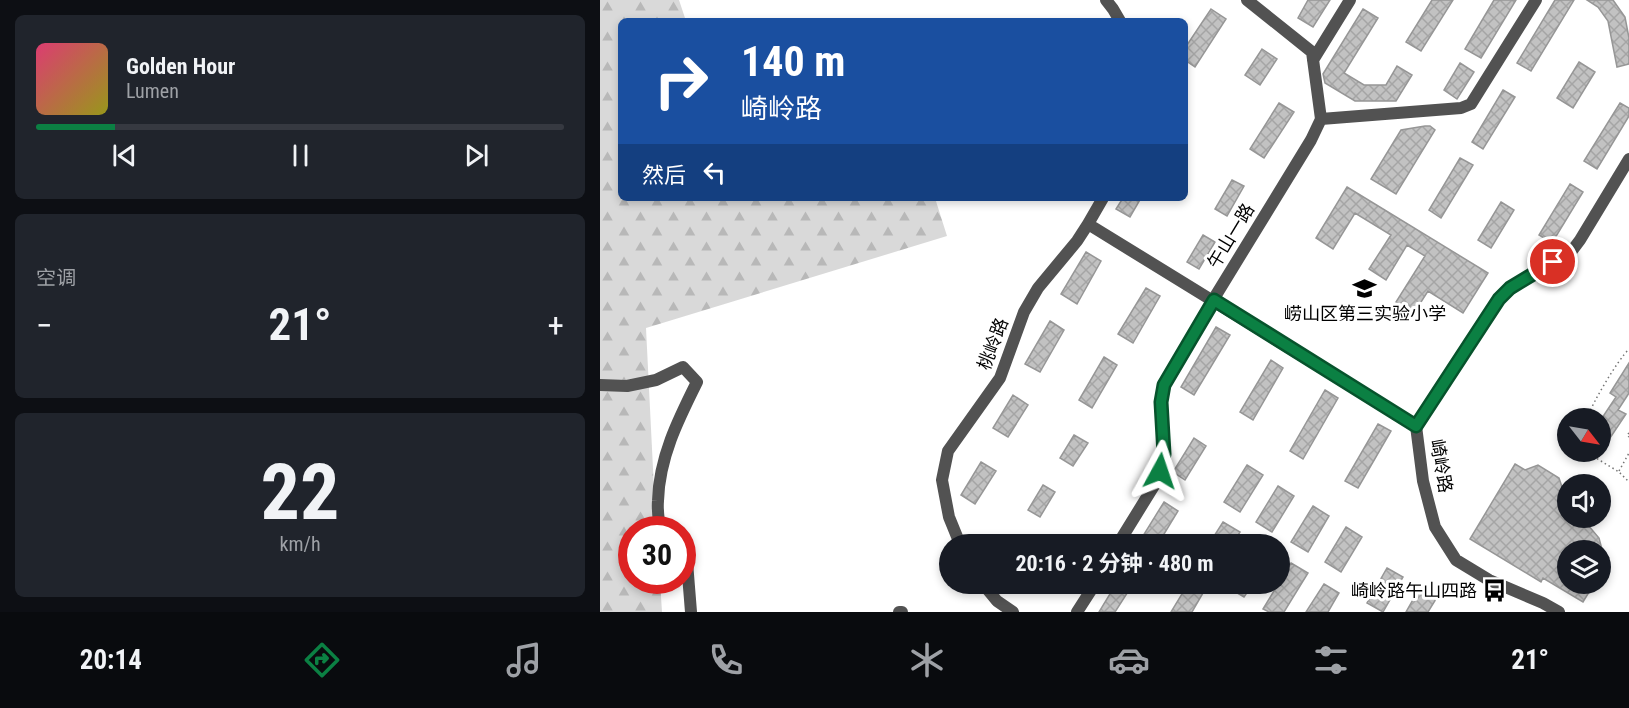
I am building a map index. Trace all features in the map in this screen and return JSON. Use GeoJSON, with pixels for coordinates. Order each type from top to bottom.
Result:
{"type":"FeatureCollection","features":[{"type":"Feature","properties":{"kind":"street"},"geometry":{"type":"LineString","coordinates":[[1106,0],[1118,18]]}},
{"type":"Feature","properties":{"kind":"street"},"geometry":{"type":"LineString","coordinates":[[1247,0],[1312,52],[1321,119],[1461,108],[1472,104],[1536,0]]}},
{"type":"Feature","properties":{"kind":"street"},"geometry":{"type":"LineString","coordinates":[[1313,60],[1350,0]]}},
{"type":"Feature","properties":{"kind":"street","name":"午山一路"},"geometry":{"type":"LineString","coordinates":[[1124,534],[1155,484],[1160,471],[1164,454],[1161,402],[1164,385],[1311,140],[1321,119]]}},
{"type":"Feature","properties":{"kind":"street"},"geometry":{"type":"LineString","coordinates":[[1416,426],[1499,299],[1510,288],[1571,252],[1629,159]]}},
{"type":"Feature","properties":{"kind":"street","name":"桃岭路"},"geometry":{"type":"LineString","coordinates":[[956,534],[949,517],[942,480],[948,451],[1000,378],[1024,312],[1038,288],[1077,241],[1101,201]]}},
{"type":"Feature","properties":{"kind":"street","name":"崎岭路"},"geometry":{"type":"LineString","coordinates":[[1088,224],[1416,426],[1423,481],[1435,527],[1456,560],[1489,580],[1543,603],[1558,612]]}},
{"type":"Feature","properties":{"kind":"street"},"geometry":{"type":"LineString","coordinates":[[600,384],[627,386],[656,380],[683,367],[697,382],[677,422],[663,462],[657,503],[658,516]]}},
{"type":"Feature","properties":{"kind":"street"},"geometry":{"type":"LineString","coordinates":[[690,594],[691,612]]}},
{"type":"Feature","properties":{"kind":"street"},"geometry":{"type":"LineString","coordinates":[[991,594],[1013,612]]}},
{"type":"Feature","properties":{"kind":"street"},"geometry":{"type":"LineString","coordinates":[[1077,612],[1089,594]]}},
{"type":"Feature","properties":{"kind":"path"},"geometry":{"type":"LineString","coordinates":[[1593,408],[1629,349]]}},
{"type":"Feature","properties":{"kind":"path"},"geometry":{"type":"LineString","coordinates":[[1629,432],[1627,435],[1629,436]]}},
{"type":"Feature","properties":{"kind":"path"},"geometry":{"type":"LineString","coordinates":[[1619,472],[1629,453]]}},
{"type":"Feature","properties":{"kind":"path"},"geometry":{"type":"LineString","coordinates":[[1603,462],[1619,472],[1629,482]]}},
{"type":"Feature","properties":{"kind":"green space"},"geometry":{"type":"Polygon","coordinates":[[[600,0],[679,0],[685,18],[618,18],[618,201],[936,201],[947,236],[646,328],[655,516],[618,516],[618,594],[661,594],[662,612],[600,612],[600,0]]]}},
{"type":"Feature","properties":{"kind":"building"},"geometry":{"type":"Polygon","coordinates":[[[1308,0],[1330,0],[1313,27],[1298,18],[1308,0]]]}},
{"type":"Feature","properties":{"kind":"building"},"geometry":{"type":"Polygon","coordinates":[[[1432,0],[1453,0],[1421,51],[1406,42],[1432,0]]]}},
{"type":"Feature","properties":{"kind":"building"},"geometry":{"type":"Polygon","coordinates":[[[1494,0],[1516,0],[1481,58],[1465,49],[1494,0]]]}},
{"type":"Feature","properties":{"kind":"building"},"geometry":{"type":"Polygon","coordinates":[[[1555,0],[1574,0],[1531,71],[1517,63],[1555,0]]]}},
{"type":"Feature","properties":{"kind":"building"},"geometry":{"type":"Polygon","coordinates":[[[1587,0],[1613,0],[1625,17],[1629,38],[1629,64],[1617,67],[1608,21],[1598,7],[1587,0]]]}},
{"type":"Feature","properties":{"kind":"building"},"geometry":{"type":"Polygon","coordinates":[[[1211,9],[1226,19],[1195,67],[1188,62],[1188,44],[1211,9]]]}},
{"type":"Feature","properties":{"kind":"building"},"geometry":{"type":"Polygon","coordinates":[[[1363,9],[1378,18],[1344,73],[1364,85],[1386,85],[1397,66],[1412,75],[1396,101],[1355,101],[1325,83],[1323,74],[1363,9]]]}},
{"type":"Feature","properties":{"kind":"building"},"geometry":{"type":"Polygon","coordinates":[[[1262,49],[1277,59],[1260,85],[1245,75],[1262,49]]]}},
{"type":"Feature","properties":{"kind":"building"},"geometry":{"type":"Polygon","coordinates":[[[1579,62],[1595,72],[1573,108],[1557,98],[1579,62]]]}},
{"type":"Feature","properties":{"kind":"building"},"geometry":{"type":"Polygon","coordinates":[[[1460,63],[1474,72],[1457,99],[1444,90],[1460,63]]]}},
{"type":"Feature","properties":{"kind":"building"},"geometry":{"type":"Polygon","coordinates":[[[1503,90],[1515,97],[1483,149],[1472,142],[1503,90]]]}},
{"type":"Feature","properties":{"kind":"building"},"geometry":{"type":"Polygon","coordinates":[[[1279,103],[1294,112],[1264,158],[1250,149],[1279,103]]]}},
{"type":"Feature","properties":{"kind":"building"},"geometry":{"type":"Polygon","coordinates":[[[1620,103],[1629,108],[1629,116],[1597,169],[1584,161],[1620,103]]]}},
{"type":"Feature","properties":{"kind":"building"},"geometry":{"type":"Polygon","coordinates":[[[1430,126],[1435,130],[1396,194],[1371,179],[1401,130],[1430,126]]]}},
{"type":"Feature","properties":{"kind":"building"},"geometry":{"type":"Polygon","coordinates":[[[1460,158],[1473,165],[1441,218],[1429,210],[1460,158]]]}},
{"type":"Feature","properties":{"kind":"building"},"geometry":{"type":"Polygon","coordinates":[[[1232,180],[1244,186],[1227,216],[1215,209],[1232,180]]]}},
{"type":"Feature","properties":{"kind":"building"},"geometry":{"type":"Polygon","coordinates":[[[1570,184],[1583,192],[1552,243],[1539,235],[1570,184]]]}},
{"type":"Feature","properties":{"kind":"building"},"geometry":{"type":"Polygon","coordinates":[[[1347,187],[1488,273],[1463,313],[1428,291],[1414,313],[1396,302],[1425,256],[1407,245],[1386,280],[1369,269],[1391,235],[1355,213],[1333,249],[1316,238],[1347,187]]]}},
{"type":"Feature","properties":{"kind":"building"},"geometry":{"type":"Polygon","coordinates":[[[1121,201],[1139,201],[1130,217],[1116,209],[1121,201]]]}},
{"type":"Feature","properties":{"kind":"building"},"geometry":{"type":"Polygon","coordinates":[[[1501,202],[1514,210],[1491,248],[1478,240],[1501,202]]]}},
{"type":"Feature","properties":{"kind":"building"},"geometry":{"type":"Polygon","coordinates":[[[1203,235],[1215,242],[1199,269],[1187,262],[1203,235]]]}},
{"type":"Feature","properties":{"kind":"building"},"geometry":{"type":"Polygon","coordinates":[[[1086,252],[1101,261],[1077,304],[1061,294],[1086,252]]]}},
{"type":"Feature","properties":{"kind":"building"},"geometry":{"type":"Polygon","coordinates":[[[1146,288],[1160,296],[1133,343],[1118,334],[1146,288]]]}},
{"type":"Feature","properties":{"kind":"building"},"geometry":{"type":"Polygon","coordinates":[[[1050,321],[1064,330],[1040,372],[1025,364],[1050,321]]]}},
{"type":"Feature","properties":{"kind":"building"},"geometry":{"type":"Polygon","coordinates":[[[1216,327],[1230,335],[1194,395],[1181,387],[1216,327]]]}},
{"type":"Feature","properties":{"kind":"building"},"geometry":{"type":"Polygon","coordinates":[[[1104,357],[1117,365],[1092,408],[1079,400],[1104,357]]]}},
{"type":"Feature","properties":{"kind":"building"},"geometry":{"type":"Polygon","coordinates":[[[1271,360],[1283,368],[1253,420],[1240,412],[1271,360]]]}},
{"type":"Feature","properties":{"kind":"building"},"geometry":{"type":"Polygon","coordinates":[[[1629,363],[1629,393],[1618,410],[1626,414],[1611,436],[1611,408],[1609,408],[1616,397],[1610,393],[1629,363]]]}},
{"type":"Feature","properties":{"kind":"building"},"geometry":{"type":"Polygon","coordinates":[[[1325,390],[1338,398],[1303,459],[1290,451],[1325,390]]]}},
{"type":"Feature","properties":{"kind":"building"},"geometry":{"type":"Polygon","coordinates":[[[1013,395],[1028,405],[1008,437],[993,428],[1013,395]]]}},
{"type":"Feature","properties":{"kind":"building"},"geometry":{"type":"Polygon","coordinates":[[[1378,424],[1391,431],[1358,488],[1345,481],[1378,424]]]}},
{"type":"Feature","properties":{"kind":"building"},"geometry":{"type":"Polygon","coordinates":[[[1074,435],[1088,443],[1073,466],[1060,458],[1074,435]]]}},
{"type":"Feature","properties":{"kind":"building"},"geometry":{"type":"Polygon","coordinates":[[[1194,438],[1206,446],[1185,480],[1173,472],[1194,438]]]}},
{"type":"Feature","properties":{"kind":"building"},"geometry":{"type":"Polygon","coordinates":[[[981,462],[996,471],[975,504],[961,495],[981,462]]]}},
{"type":"Feature","properties":{"kind":"building"},"geometry":{"type":"Polygon","coordinates":[[[1515,464],[1525,470],[1538,465],[1557,477],[1557,528],[1591,528],[1600,540],[1557,540],[1557,586],[1543,578],[1541,582],[1470,539],[1515,464]]]}},
{"type":"Feature","properties":{"kind":"building"},"geometry":{"type":"Polygon","coordinates":[[[1247,465],[1263,475],[1240,512],[1224,502],[1247,465]]]}},
{"type":"Feature","properties":{"kind":"building"},"geometry":{"type":"Polygon","coordinates":[[[1043,485],[1055,492],[1040,517],[1028,510],[1043,485]]]}},
{"type":"Feature","properties":{"kind":"building"},"geometry":{"type":"Polygon","coordinates":[[[1278,486],[1294,496],[1272,532],[1256,522],[1278,486]]]}},
{"type":"Feature","properties":{"kind":"building"},"geometry":{"type":"Polygon","coordinates":[[[1164,502],[1178,511],[1164,534],[1144,534],[1164,502]]]}},
{"type":"Feature","properties":{"kind":"building"},"geometry":{"type":"Polygon","coordinates":[[[1313,506],[1329,516],[1308,552],[1291,542],[1313,506]]]}},
{"type":"Feature","properties":{"kind":"building"},"geometry":{"type":"Polygon","coordinates":[[[1223,522],[1240,532],[1239,534],[1215,534],[1223,522]]]}},
{"type":"Feature","properties":{"kind":"building"},"geometry":{"type":"Polygon","coordinates":[[[1346,527],[1362,537],[1341,572],[1325,562],[1346,527]]]}},
{"type":"Feature","properties":{"kind":"building"},"geometry":{"type":"Polygon","coordinates":[[[1291,563],[1308,573],[1284,612],[1269,612],[1263,609],[1272,594],[1290,594],[1291,563]]]}},
{"type":"Feature","properties":{"kind":"building"},"geometry":{"type":"Polygon","coordinates":[[[1387,568],[1403,577],[1383,612],[1367,603],[1387,568]]]}},
{"type":"Feature","properties":{"kind":"building"},"geometry":{"type":"Polygon","coordinates":[[[1324,584],[1339,593],[1328,612],[1306,612],[1324,584]]]}},
{"type":"Feature","properties":{"kind":"building"},"geometry":{"type":"Polygon","coordinates":[[[1419,589],[1436,599],[1428,612],[1406,612],[1419,589]]]}},
{"type":"Feature","properties":{"kind":"building"},"geometry":{"type":"Polygon","coordinates":[[[1110,594],[1127,594],[1115,612],[1099,612],[1110,594]]]}},
{"type":"Feature","properties":{"kind":"building"},"geometry":{"type":"Polygon","coordinates":[[[1182,594],[1202,594],[1192,612],[1171,612],[1182,594]]]}},
{"type":"Feature","properties":{"kind":"building"},"geometry":{"type":"Polygon","coordinates":[[[1570,594],[1588,594],[1583,602],[1570,594]]]}},
{"type":"Feature","properties":{"kind":"place","name":"崂山区第三实验小学"},"geometry":{"type":"Point","coordinates":[1365,288]}},
{"type":"Feature","properties":{"kind":"place","name":"崎岭路午山四路"},"geometry":{"type":"Point","coordinates":[1495,591]}},
{"type":"Feature","properties":{"kind":"route"},"geometry":{"type":"LineString","coordinates":[[1160,471],[1164,454],[1161,402],[1164,385],[1214,300],[1416,426],[1499,299],[1510,288],[1553,262]]}}]}
